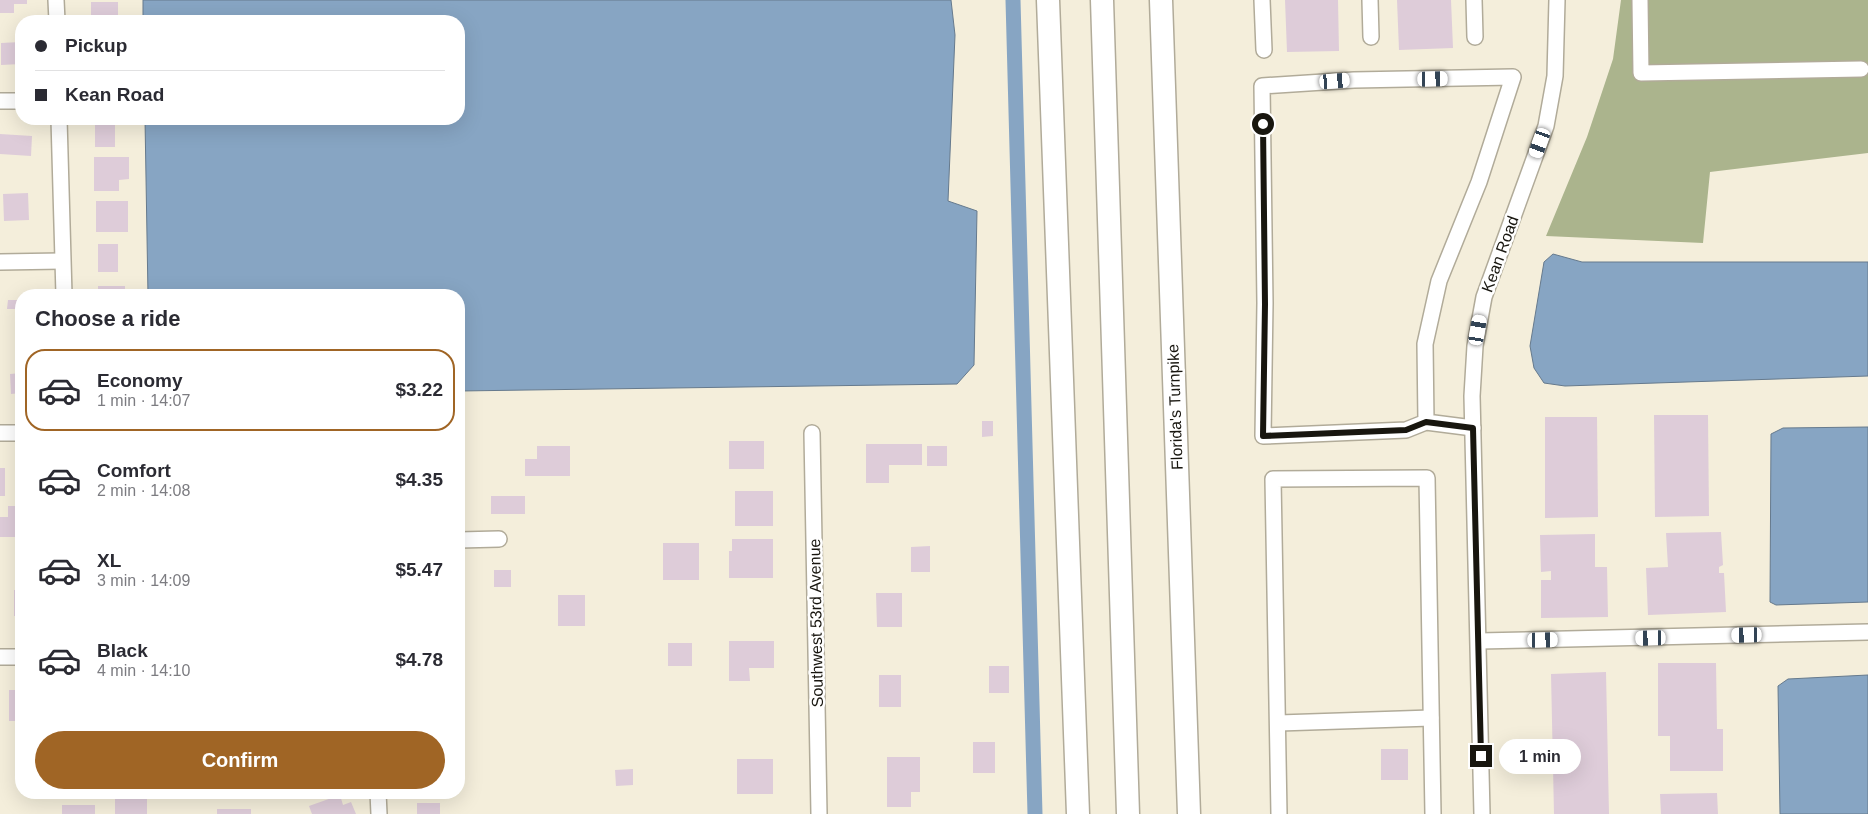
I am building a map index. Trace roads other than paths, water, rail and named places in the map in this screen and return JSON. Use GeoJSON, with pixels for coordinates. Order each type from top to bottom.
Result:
{"type":"FeatureCollection","features":[{"type":"Feature","properties":{"kind":"highway"},"geometry":{"type":"LineString","coordinates":[[1048,0],[1078,814]]}},
{"type":"Feature","properties":{"kind":"highway"},"geometry":{"type":"LineString","coordinates":[[1102,0],[1128,814]]}},
{"type":"Feature","properties":{"kind":"highway","name":"Florida's Turnpike"},"geometry":{"type":"LineString","coordinates":[[1161,0],[1189,814]]}},
{"type":"Feature","properties":{"kind":"street"},"geometry":{"type":"LineString","coordinates":[[56,0],[57,15]]}},
{"type":"Feature","properties":{"kind":"street"},"geometry":{"type":"LineString","coordinates":[[1262,0],[1264,50]]}},
{"type":"Feature","properties":{"kind":"street"},"geometry":{"type":"LineString","coordinates":[[1370,0],[1371,37]]}},
{"type":"Feature","properties":{"kind":"street"},"geometry":{"type":"LineString","coordinates":[[1474,0],[1475,37]]}},
{"type":"Feature","properties":{"kind":"street","name":"Kean Road"},"geometry":{"type":"LineString","coordinates":[[1482,814],[1472,396],[1476,346],[1484,297],[1546,126],[1555,76],[1557,0]]}},
{"type":"Feature","properties":{"kind":"street"},"geometry":{"type":"LineString","coordinates":[[1640,0],[1641,73],[1861,69]]}},
{"type":"Feature","properties":{"kind":"street"},"geometry":{"type":"LineString","coordinates":[[1426,422],[1425,344],[1439,281],[1479,182],[1513,77],[1354,80],[1262,86],[1265,297],[1263,436],[1406,430],[1426,422],[1473,428]]}},
{"type":"Feature","properties":{"kind":"street"},"geometry":{"type":"LineString","coordinates":[[0,101],[15,101]]}},
{"type":"Feature","properties":{"kind":"street"},"geometry":{"type":"LineString","coordinates":[[59,125],[64,289]]}},
{"type":"Feature","properties":{"kind":"street"},"geometry":{"type":"LineString","coordinates":[[0,262],[62,260]]}},
{"type":"Feature","properties":{"kind":"street"},"geometry":{"type":"LineString","coordinates":[[0,433],[15,432]]}},
{"type":"Feature","properties":{"kind":"street","name":"Southwest 53rd Avenue"},"geometry":{"type":"LineString","coordinates":[[812,433],[819,814]]}},
{"type":"Feature","properties":{"kind":"street"},"geometry":{"type":"LineString","coordinates":[[1279,814],[1279,723],[1273,479],[1427,478],[1433,814]]}},
{"type":"Feature","properties":{"kind":"street"},"geometry":{"type":"LineString","coordinates":[[465,540],[499,539]]}},
{"type":"Feature","properties":{"kind":"street"},"geometry":{"type":"LineString","coordinates":[[1479,641],[1868,632]]}},
{"type":"Feature","properties":{"kind":"street"},"geometry":{"type":"LineString","coordinates":[[0,657],[15,657]]}},
{"type":"Feature","properties":{"kind":"street"},"geometry":{"type":"LineString","coordinates":[[1279,723],[1431,718]]}},
{"type":"Feature","properties":{"kind":"street"},"geometry":{"type":"LineString","coordinates":[[378,799],[379,814]]}},
{"type":"Feature","properties":{"kind":"water"},"geometry":{"type":"Polygon","coordinates":[[[143,0],[951,0],[955,35],[948,201],[977,211],[974,365],[957,384],[465,391],[465,289],[148,289],[145,125],[465,125],[465,15],[143,15],[143,0]]]}},
{"type":"Feature","properties":{"kind":"water"},"geometry":{"type":"Polygon","coordinates":[[[1553,254],[1582,262],[1868,262],[1868,376],[1565,386],[1544,383],[1534,368],[1530,346],[1544,262],[1553,254]]]}},
{"type":"Feature","properties":{"kind":"water"},"geometry":{"type":"Polygon","coordinates":[[[1868,427],[1868,602],[1776,605],[1770,602],[1771,434],[1783,428],[1868,427]]]}},
{"type":"Feature","properties":{"kind":"water"},"geometry":{"type":"Polygon","coordinates":[[[1868,675],[1868,814],[1780,814],[1778,686],[1788,679],[1868,675]]]}},
{"type":"Feature","properties":{"kind":"waterway"},"geometry":{"type":"LineString","coordinates":[[1013,0],[1035,814]]}}]}
